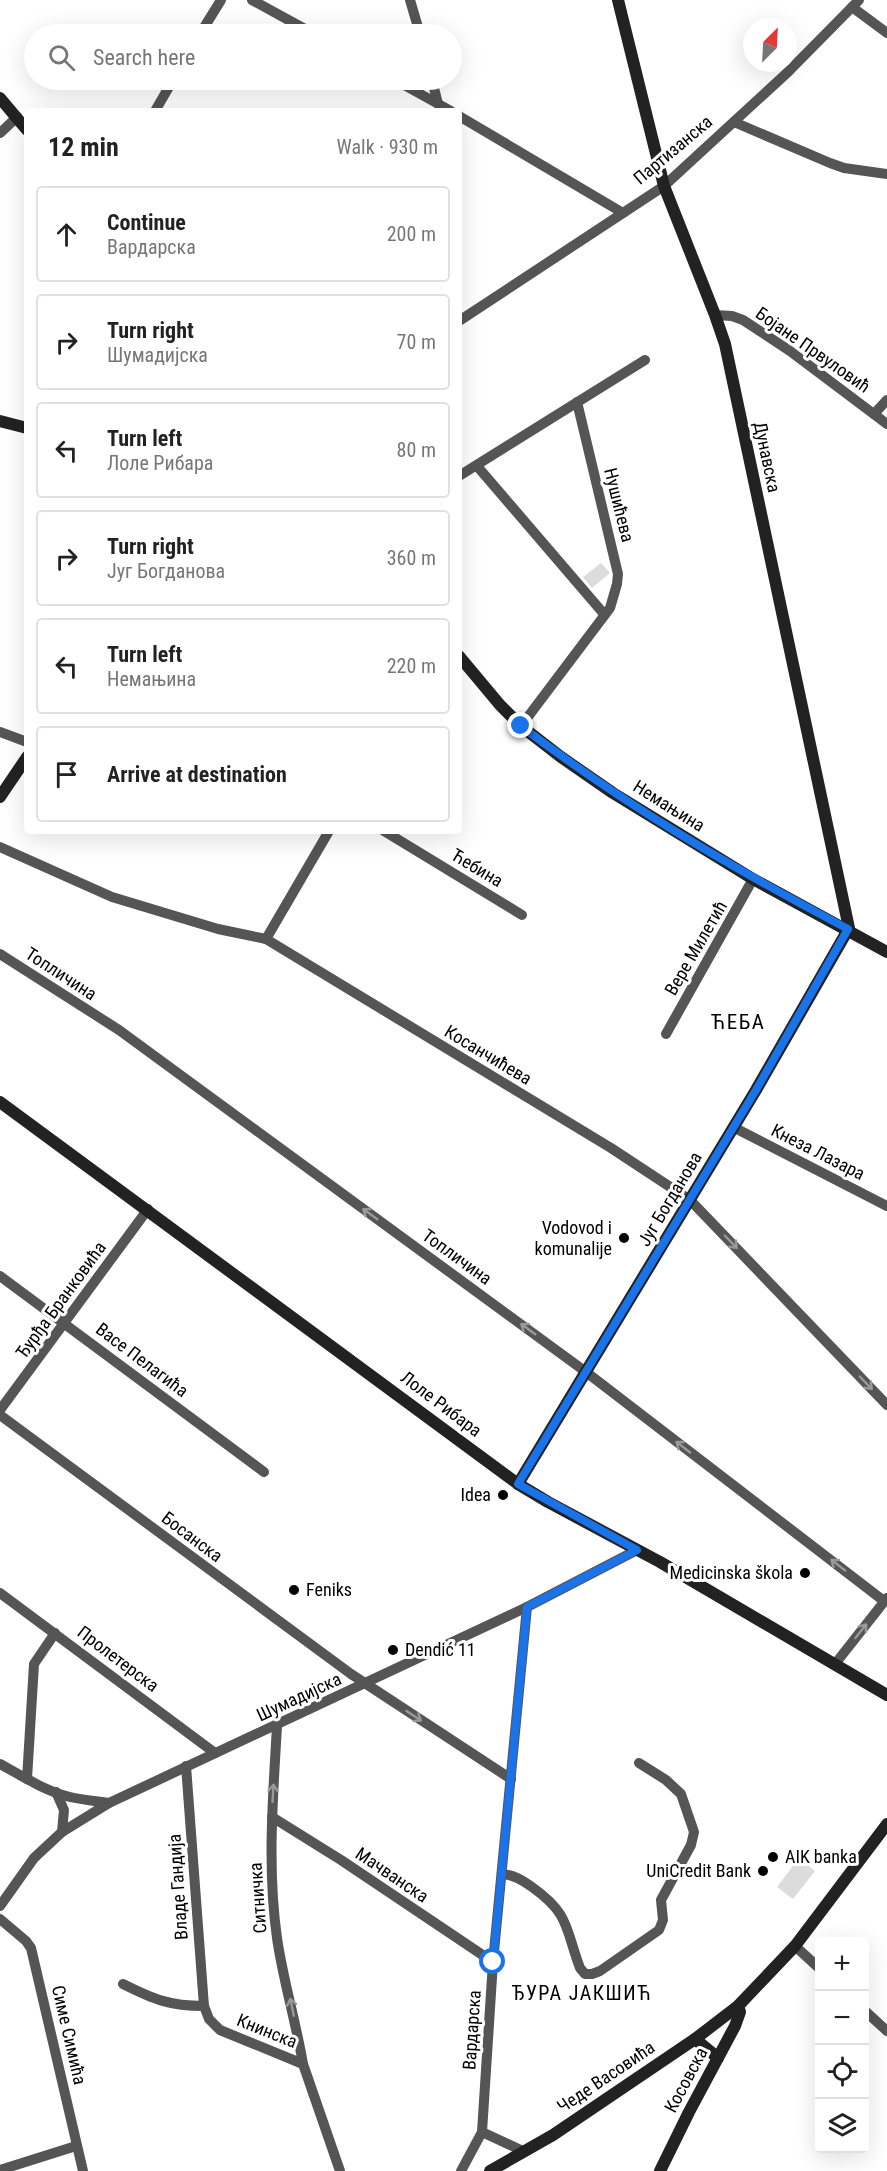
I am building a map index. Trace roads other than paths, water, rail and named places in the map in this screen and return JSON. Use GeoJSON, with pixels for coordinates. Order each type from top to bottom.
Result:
{"type":"FeatureCollection","features":[{"type":"Feature","properties":{"kind":"street"},"geometry":{"type":"LineString","coordinates":[[206,24],[221,0]]}},
{"type":"Feature","properties":{"kind":"street"},"geometry":{"type":"LineString","coordinates":[[252,0],[296,24]]}},
{"type":"Feature","properties":{"kind":"street"},"geometry":{"type":"LineString","coordinates":[[410,0],[417,24]]}},
{"type":"Feature","properties":{"kind":"street","name":"Дунавска"},"geometry":{"type":"LineString","coordinates":[[618,0],[664,186],[715,315],[724,344],[849,924],[848,929]]}},
{"type":"Feature","properties":{"kind":"street"},"geometry":{"type":"LineString","coordinates":[[856,3],[887,33]]}},
{"type":"Feature","properties":{"kind":"street","name":"Партизанска"},"geometry":{"type":"LineString","coordinates":[[462,319],[664,186],[788,72],[856,3]]}},
{"type":"Feature","properties":{"kind":"street"},"geometry":{"type":"LineString","coordinates":[[156,108],[167,90]]}},
{"type":"Feature","properties":{"kind":"street"},"geometry":{"type":"LineString","coordinates":[[413,90],[445,108]]}},
{"type":"Feature","properties":{"kind":"street"},"geometry":{"type":"LineString","coordinates":[[434,90],[438,104]]}},
{"type":"Feature","properties":{"kind":"street"},"geometry":{"type":"LineString","coordinates":[[0,98],[24,126]]}},
{"type":"Feature","properties":{"kind":"street"},"geometry":{"type":"LineString","coordinates":[[0,133],[17,117]]}},
{"type":"Feature","properties":{"kind":"street"},"geometry":{"type":"LineString","coordinates":[[462,118],[623,213]]}},
{"type":"Feature","properties":{"kind":"street"},"geometry":{"type":"LineString","coordinates":[[734,122],[830,164],[887,174]]}},
{"type":"Feature","properties":{"kind":"street","name":"Бојане Првуловић"},"geometry":{"type":"LineString","coordinates":[[715,315],[732,316],[743,320],[790,351],[887,424]]}},
{"type":"Feature","properties":{"kind":"street"},"geometry":{"type":"LineString","coordinates":[[462,474],[645,360]]}},
{"type":"Feature","properties":{"kind":"street"},"geometry":{"type":"LineString","coordinates":[[874,414],[887,400]]}},
{"type":"Feature","properties":{"kind":"street","name":"Нушићева"},"geometry":{"type":"LineString","coordinates":[[521,726],[610,608],[617,584],[618,574],[577,402]]}},
{"type":"Feature","properties":{"kind":"street"},"geometry":{"type":"LineString","coordinates":[[0,421],[24,427]]}},
{"type":"Feature","properties":{"kind":"street"},"geometry":{"type":"LineString","coordinates":[[477,466],[604,614]]}},
{"type":"Feature","properties":{"kind":"street","name":"Немањина"},"geometry":{"type":"LineString","coordinates":[[462,660],[521,726],[561,757],[753,879],[887,952]]}},
{"type":"Feature","properties":{"kind":"street"},"geometry":{"type":"LineString","coordinates":[[0,732],[24,741]]}},
{"type":"Feature","properties":{"kind":"street"},"geometry":{"type":"LineString","coordinates":[[0,797],[24,761]]}},
{"type":"Feature","properties":{"kind":"street"},"geometry":{"type":"LineString","coordinates":[[266,939],[327,834]]}},
{"type":"Feature","properties":{"kind":"street","name":"Ћебина"},"geometry":{"type":"LineString","coordinates":[[389,834],[522,915]]}},
{"type":"Feature","properties":{"kind":"street","name":"Косанчићева"},"geometry":{"type":"LineString","coordinates":[[0,847],[112,897],[218,929],[266,939],[611,1149],[690,1200],[887,1404]]}},
{"type":"Feature","properties":{"kind":"street","name":"Вере Милетић"},"geometry":{"type":"LineString","coordinates":[[666,1034],[753,879]]}},
{"type":"Feature","properties":{"kind":"street","name":"Југ Богданова"},"geometry":{"type":"LineString","coordinates":[[518,1484],[756,1090],[848,929]]}},
{"type":"Feature","properties":{"kind":"street","name":"Топличина"},"geometry":{"type":"LineString","coordinates":[[0,954],[119,1030],[586,1372],[886,1600]]}},
{"type":"Feature","properties":{"kind":"street","name":"Лоле Рибара"},"geometry":{"type":"LineString","coordinates":[[0,1102],[518,1484],[887,1695]]}},
{"type":"Feature","properties":{"kind":"street","name":"Кнеза Лазара"},"geometry":{"type":"LineString","coordinates":[[733,1127],[887,1206]]}},
{"type":"Feature","properties":{"kind":"street","name":"Ђурђа Бранковића"},"geometry":{"type":"LineString","coordinates":[[0,1410],[148,1209]]}},
{"type":"Feature","properties":{"kind":"street","name":"Васе Пелагића"},"geometry":{"type":"LineString","coordinates":[[0,1276],[264,1472]]}},
{"type":"Feature","properties":{"kind":"street","name":"Босанска"},"geometry":{"type":"LineString","coordinates":[[0,1415],[365,1684],[511,1779]]}},
{"type":"Feature","properties":{"kind":"street","name":"Шумадијска"},"geometry":{"type":"LineString","coordinates":[[0,1905],[34,1858],[62,1832],[109,1803],[527,1607],[637,1550]]}},
{"type":"Feature","properties":{"kind":"street","name":"Пролетерска"},"geometry":{"type":"LineString","coordinates":[[0,1593],[215,1753]]}},
{"type":"Feature","properties":{"kind":"street"},"geometry":{"type":"LineString","coordinates":[[835,1664],[886,1600]]}},
{"type":"Feature","properties":{"kind":"street","name":"Вардарска"},"geometry":{"type":"LineString","coordinates":[[461,2171],[482,2132],[493,1962],[527,1607]]}},
{"type":"Feature","properties":{"kind":"street"},"geometry":{"type":"LineString","coordinates":[[27,1779],[34,1665],[55,1633]]}},
{"type":"Feature","properties":{"kind":"street","name":"Ситничка"},"geometry":{"type":"LineString","coordinates":[[277,1726],[271,1874],[277,1939],[303,2064]]}},
{"type":"Feature","properties":{"kind":"street"},"geometry":{"type":"LineString","coordinates":[[502,1874],[511,1875],[552,1902],[567,1924],[580,1968],[585,1974],[600,1971],[659,1930],[663,1920],[661,1900],[691,1845],[694,1832],[681,1794],[666,1780],[639,1763]]}},
{"type":"Feature","properties":{"kind":"street"},"geometry":{"type":"LineString","coordinates":[[0,1764],[56,1792],[70,1797],[109,1803]]}},
{"type":"Feature","properties":{"kind":"street","name":"Владе Гандија"},"geometry":{"type":"LineString","coordinates":[[186,1766],[204,2006]]}},
{"type":"Feature","properties":{"kind":"street"},"geometry":{"type":"LineString","coordinates":[[56,1792],[64,1810],[62,1832]]}},
{"type":"Feature","properties":{"kind":"street","name":"Мачванска"},"geometry":{"type":"LineString","coordinates":[[272,1818],[341,1860],[493,1962]]}},
{"type":"Feature","properties":{"kind":"street","name":"Чеде Васовића"},"geometry":{"type":"LineString","coordinates":[[490,2171],[553,2135],[695,2039],[738,2006],[795,1946],[887,1824]]}},
{"type":"Feature","properties":{"kind":"street","name":"Симе Симића"},"geometry":{"type":"LineString","coordinates":[[0,1919],[31,1948],[83,2171]]}},
{"type":"Feature","properties":{"kind":"street"},"geometry":{"type":"LineString","coordinates":[[795,1946],[815,1965]]}},
{"type":"Feature","properties":{"kind":"street"},"geometry":{"type":"LineString","coordinates":[[123,1984],[146,1996],[173,2005],[204,2006]]}},
{"type":"Feature","properties":{"kind":"street","name":"Книнска"},"geometry":{"type":"LineString","coordinates":[[204,2006],[209,2019],[220,2030],[303,2064],[340,2171]]}},
{"type":"Feature","properties":{"kind":"street","name":"Косовска"},"geometry":{"type":"LineString","coordinates":[[660,2171],[688,2112],[739,2017],[738,2006]]}},
{"type":"Feature","properties":{"kind":"street"},"geometry":{"type":"LineString","coordinates":[[869,2015],[887,2031]]}},
{"type":"Feature","properties":{"kind":"street"},"geometry":{"type":"LineString","coordinates":[[695,2039],[718,2058]]}},
{"type":"Feature","properties":{"kind":"street"},"geometry":{"type":"LineString","coordinates":[[482,2132],[525,2152]]}},
{"type":"Feature","properties":{"kind":"street"},"geometry":{"type":"LineString","coordinates":[[0,2170],[76,2146]]}},
{"type":"Feature","properties":{"kind":"place","name":"Vodovod i komunalije"},"geometry":{"type":"Point","coordinates":[624,1238]}},
{"type":"Feature","properties":{"kind":"place","name":"Idea"},"geometry":{"type":"Point","coordinates":[503,1495]}},
{"type":"Feature","properties":{"kind":"place","name":"Medicinska škola"},"geometry":{"type":"Point","coordinates":[805,1573]}},
{"type":"Feature","properties":{"kind":"place","name":"Feniks"},"geometry":{"type":"Point","coordinates":[294,1590]}},
{"type":"Feature","properties":{"kind":"place","name":"Dendić 11"},"geometry":{"type":"Point","coordinates":[393,1650]}},
{"type":"Feature","properties":{"kind":"place","name":"AIK banka"},"geometry":{"type":"Point","coordinates":[773,1857]}},
{"type":"Feature","properties":{"kind":"place","name":"UniCredit Bank"},"geometry":{"type":"Point","coordinates":[763,1871]}},
{"type":"Feature","properties":{"kind":"district","name":"ЋЕБА"},"geometry":{"type":"Point","coordinates":[738,1022]}},
{"type":"Feature","properties":{"kind":"district","name":"ЂУРА ЈАКШИЋ"},"geometry":{"type":"Point","coordinates":[582,1993]}}]}
